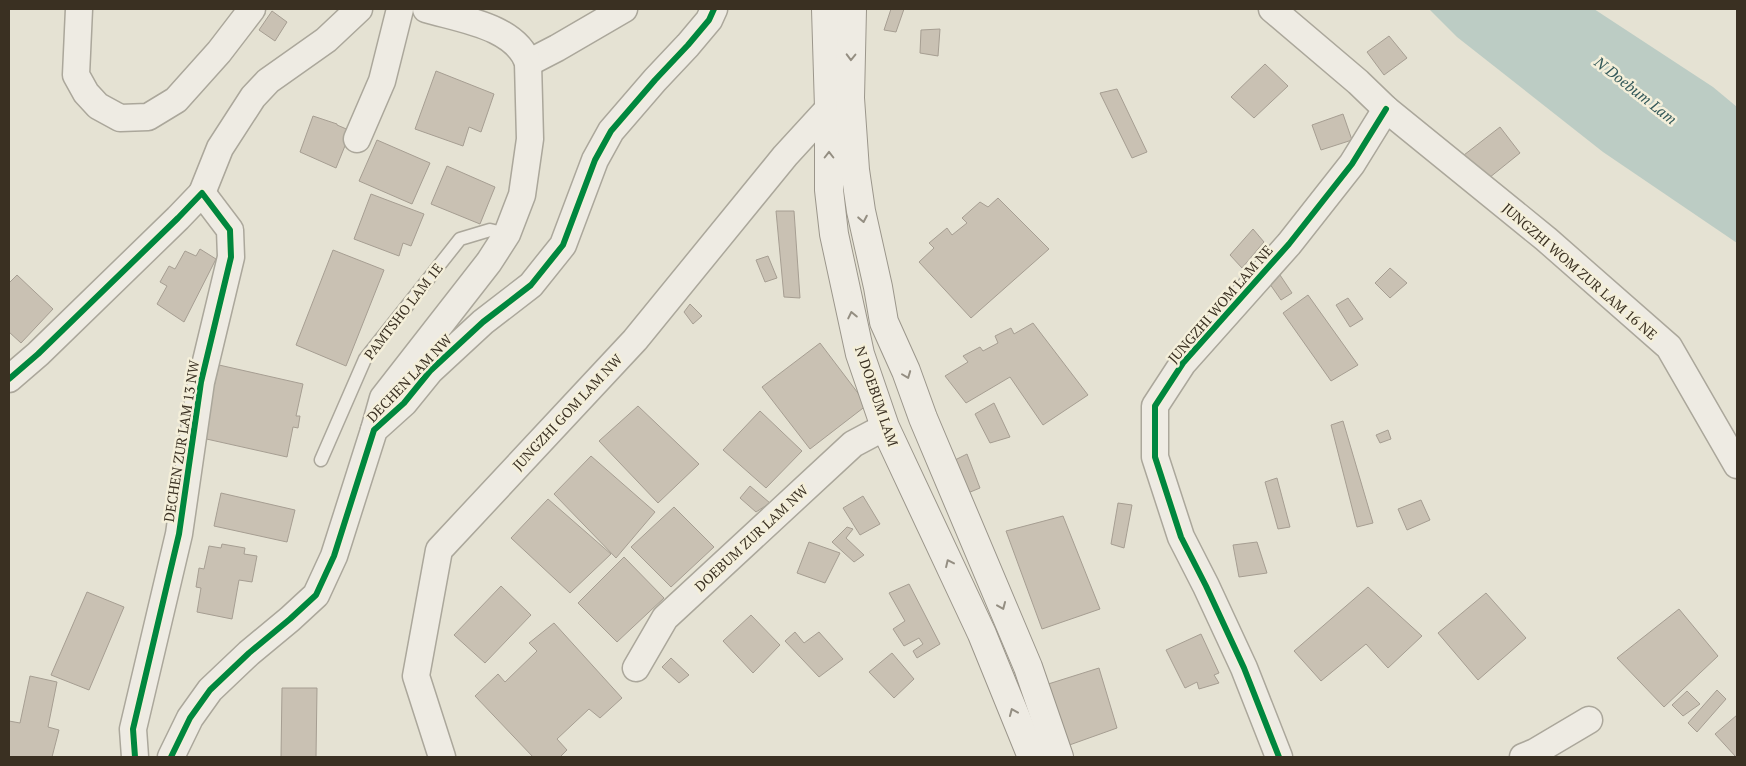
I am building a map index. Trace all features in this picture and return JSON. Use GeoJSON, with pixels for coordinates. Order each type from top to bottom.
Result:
{"type":"FeatureCollection","features":[{"type":"Feature","properties":{"kind":"main road","name":"N DOEBUM LAM"},"geometry":{"type":"LineString","coordinates":[[826,9],[829,190],[834,234],[860,354],[885,427],[982,634],[1032,757]]}},
{"type":"Feature","properties":{"kind":"main road"},"geometry":{"type":"LineString","coordinates":[[852,9],[850,98],[855,170],[861,211],[884,322],[906,371],[922,418],[1028,667],[1059,757]]}},
{"type":"Feature","properties":{"kind":"street"},"geometry":{"type":"LineString","coordinates":[[80,9],[76,75],[86,93],[98,106],[120,118],[148,117],[176,100],[219,52],[252,9]]}},
{"type":"Feature","properties":{"kind":"street"},"geometry":{"type":"LineString","coordinates":[[9,379],[38,354],[202,193],[220,148],[253,97],[268,81],[326,40],[359,9]]}},
{"type":"Feature","properties":{"kind":"street"},"geometry":{"type":"LineString","coordinates":[[357,138],[382,81],[400,9]]}},
{"type":"Feature","properties":{"kind":"street"},"geometry":{"type":"LineString","coordinates":[[374,430],[383,398],[489,262],[507,234],[522,195],[530,139],[528,63],[525,55],[513,40],[492,29],[426,9]]}},
{"type":"Feature","properties":{"kind":"street"},"geometry":{"type":"LineString","coordinates":[[528,63],[624,9]]}},
{"type":"Feature","properties":{"kind":"street","name":"DECHEN LAM NW"},"geometry":{"type":"LineString","coordinates":[[171,757],[190,718],[210,690],[249,653],[316,595],[334,556],[374,430],[404,402],[437,365],[483,322],[531,285],[563,245],[595,160],[611,131],[688,45],[708,20],[714,9]]}},
{"type":"Feature","properties":{"kind":"street"},"geometry":{"type":"LineString","coordinates":[[1272,9],[1386,108]]}},
{"type":"Feature","properties":{"kind":"street","name":"JUNGZHI GOM LAM NW"},"geometry":{"type":"LineString","coordinates":[[442,757],[416,676],[439,550],[635,340],[785,156],[829,108]]}},
{"type":"Feature","properties":{"kind":"street","name":"JUNGZHI WOM ZUR LAM 16 NE"},"geometry":{"type":"LineString","coordinates":[[1386,108],[1546,239],[1670,347],[1737,465]]}},
{"type":"Feature","properties":{"kind":"street","name":"JUNGZHI WOM LAM NE"},"geometry":{"type":"LineString","coordinates":[[1279,757],[1244,668],[1181,537],[1155,457],[1155,406],[1183,363],[1289,244],[1352,164],[1386,108]]}},
{"type":"Feature","properties":{"kind":"street","name":"DECHEN ZUR LAM 13 NW"},"geometry":{"type":"LineString","coordinates":[[135,757],[133,729],[179,534],[201,382],[231,257],[230,230],[202,193]]}},
{"type":"Feature","properties":{"kind":"street","name":"DOEBUM ZUR LAM NW"},"geometry":{"type":"LineString","coordinates":[[636,668],[664,618],[853,444],[885,427]]}},
{"type":"Feature","properties":{"kind":"street"},"geometry":{"type":"LineString","coordinates":[[1523,757],[1535,752],[1589,720]]}},
{"type":"Feature","properties":{"kind":"lane","name":"PAMTSHO LAM 1E"},"geometry":{"type":"LineString","coordinates":[[321,460],[365,358],[460,238],[490,230],[507,234]]}},
{"type":"Feature","properties":{"kind":"water","name":"N Doebum Lam"},"geometry":{"type":"Polygon","coordinates":[[[1429,9],[1594,9],[1713,87],[1737,107],[1737,243],[1603,152],[1457,37],[1429,9]]]}},
{"type":"Feature","properties":{"kind":"building"},"geometry":{"type":"Polygon","coordinates":[[[891,9],[904,9],[896,32],[884,30],[891,9]]]}},
{"type":"Feature","properties":{"kind":"building"},"geometry":{"type":"Polygon","coordinates":[[[272,11],[287,22],[275,41],[259,30],[272,11]]]}},
{"type":"Feature","properties":{"kind":"building"},"geometry":{"type":"Polygon","coordinates":[[[940,29],[938,56],[920,53],[921,30],[940,29]]]}},
{"type":"Feature","properties":{"kind":"building"},"geometry":{"type":"Polygon","coordinates":[[[1389,36],[1407,58],[1384,75],[1367,52],[1389,36]]]}},
{"type":"Feature","properties":{"kind":"building"},"geometry":{"type":"Polygon","coordinates":[[[1265,64],[1288,86],[1254,118],[1231,97],[1265,64]]]}},
{"type":"Feature","properties":{"kind":"building"},"geometry":{"type":"Polygon","coordinates":[[[436,71],[494,94],[481,132],[469,127],[463,146],[415,129],[436,71]]]}},
{"type":"Feature","properties":{"kind":"building"},"geometry":{"type":"Polygon","coordinates":[[[1117,89],[1147,152],[1132,158],[1100,93],[1117,89]]]}},
{"type":"Feature","properties":{"kind":"building"},"geometry":{"type":"Polygon","coordinates":[[[1343,114],[1352,140],[1321,150],[1312,125],[1343,114]]]}},
{"type":"Feature","properties":{"kind":"building"},"geometry":{"type":"Polygon","coordinates":[[[313,116],[351,131],[336,168],[300,152],[313,116]]]}},
{"type":"Feature","properties":{"kind":"building"},"geometry":{"type":"Polygon","coordinates":[[[1500,127],[1520,153],[1484,182],[1464,155],[1500,127]]]}},
{"type":"Feature","properties":{"kind":"building"},"geometry":{"type":"Polygon","coordinates":[[[377,140],[430,163],[412,204],[359,181],[377,140]]]}},
{"type":"Feature","properties":{"kind":"building"},"geometry":{"type":"Polygon","coordinates":[[[447,166],[495,187],[480,224],[431,204],[447,166]]]}},
{"type":"Feature","properties":{"kind":"building"},"geometry":{"type":"Polygon","coordinates":[[[371,194],[424,214],[411,246],[403,243],[399,256],[354,239],[371,194]]]}},
{"type":"Feature","properties":{"kind":"building"},"geometry":{"type":"Polygon","coordinates":[[[998,198],[1049,249],[971,318],[919,262],[934,248],[929,243],[947,228],[952,235],[967,223],[962,218],[980,202],[988,207],[998,198]]]}},
{"type":"Feature","properties":{"kind":"building"},"geometry":{"type":"Polygon","coordinates":[[[776,211],[794,211],[800,298],[784,297],[776,211]]]}},
{"type":"Feature","properties":{"kind":"building"},"geometry":{"type":"Polygon","coordinates":[[[1253,229],[1264,242],[1242,268],[1230,255],[1253,229]]]}},
{"type":"Feature","properties":{"kind":"building"},"geometry":{"type":"Polygon","coordinates":[[[200,249],[216,259],[184,322],[157,304],[167,286],[160,282],[169,266],[175,269],[185,251],[196,256],[200,249]]]}},
{"type":"Feature","properties":{"kind":"building"},"geometry":{"type":"Polygon","coordinates":[[[333,250],[384,270],[346,366],[296,345],[333,250]]]}},
{"type":"Feature","properties":{"kind":"building"},"geometry":{"type":"Polygon","coordinates":[[[768,256],[777,278],[765,282],[756,260],[768,256]]]}},
{"type":"Feature","properties":{"kind":"building"},"geometry":{"type":"Polygon","coordinates":[[[1390,268],[1407,283],[1390,298],[1375,283],[1390,268]]]}},
{"type":"Feature","properties":{"kind":"building"},"geometry":{"type":"Polygon","coordinates":[[[1276,269],[1292,293],[1281,300],[1265,277],[1276,269]]]}},
{"type":"Feature","properties":{"kind":"building"},"geometry":{"type":"Polygon","coordinates":[[[17,275],[53,309],[21,343],[9,332],[9,283],[17,275]]]}},
{"type":"Feature","properties":{"kind":"building"},"geometry":{"type":"Polygon","coordinates":[[[1308,295],[1358,365],[1331,381],[1283,313],[1308,295]]]}},
{"type":"Feature","properties":{"kind":"building"},"geometry":{"type":"Polygon","coordinates":[[[1348,298],[1363,319],[1350,327],[1336,305],[1348,298]]]}},
{"type":"Feature","properties":{"kind":"building"},"geometry":{"type":"Polygon","coordinates":[[[690,304],[702,316],[693,324],[684,312],[690,304]]]}},
{"type":"Feature","properties":{"kind":"building"},"geometry":{"type":"Polygon","coordinates":[[[1033,323],[1088,395],[1043,425],[1010,377],[966,403],[945,376],[968,362],[963,356],[980,347],[983,351],[998,343],[995,336],[1011,328],[1014,334],[1033,323]]]}},
{"type":"Feature","properties":{"kind":"building"},"geometry":{"type":"Polygon","coordinates":[[[820,343],[867,405],[810,449],[762,387],[820,343]]]}},
{"type":"Feature","properties":{"kind":"building"},"geometry":{"type":"Polygon","coordinates":[[[219,365],[303,384],[296,416],[300,416],[298,428],[293,427],[287,457],[202,438],[219,365]]]}},
{"type":"Feature","properties":{"kind":"building"},"geometry":{"type":"Polygon","coordinates":[[[994,403],[1010,437],[990,443],[975,414],[994,403]]]}},
{"type":"Feature","properties":{"kind":"building"},"geometry":{"type":"Polygon","coordinates":[[[638,406],[699,464],[658,503],[599,441],[638,406]]]}},
{"type":"Feature","properties":{"kind":"building"},"geometry":{"type":"Polygon","coordinates":[[[760,411],[802,451],[766,488],[723,450],[760,411]]]}},
{"type":"Feature","properties":{"kind":"building"},"geometry":{"type":"Polygon","coordinates":[[[1343,421],[1373,523],[1357,527],[1331,425],[1343,421]]]}},
{"type":"Feature","properties":{"kind":"building"},"geometry":{"type":"Polygon","coordinates":[[[1388,430],[1391,439],[1380,443],[1376,435],[1388,430]]]}},
{"type":"Feature","properties":{"kind":"building"},"geometry":{"type":"Polygon","coordinates":[[[967,454],[980,488],[963,495],[951,462],[967,454]]]}},
{"type":"Feature","properties":{"kind":"building"},"geometry":{"type":"Polygon","coordinates":[[[591,456],[655,512],[616,558],[554,494],[591,456]]]}},
{"type":"Feature","properties":{"kind":"building"},"geometry":{"type":"Polygon","coordinates":[[[1277,478],[1290,527],[1278,529],[1265,482],[1277,478]]]}},
{"type":"Feature","properties":{"kind":"building"},"geometry":{"type":"Polygon","coordinates":[[[750,486],[770,503],[756,512],[740,498],[750,486]]]}},
{"type":"Feature","properties":{"kind":"building"},"geometry":{"type":"Polygon","coordinates":[[[221,493],[295,510],[287,542],[214,526],[221,493]]]}},
{"type":"Feature","properties":{"kind":"building"},"geometry":{"type":"Polygon","coordinates":[[[863,496],[880,524],[860,535],[843,508],[863,496]]]}},
{"type":"Feature","properties":{"kind":"building"},"geometry":{"type":"Polygon","coordinates":[[[548,499],[611,554],[570,593],[511,538],[548,499]]]}},
{"type":"Feature","properties":{"kind":"building"},"geometry":{"type":"Polygon","coordinates":[[[1421,500],[1430,520],[1407,530],[1398,509],[1421,500]]]}},
{"type":"Feature","properties":{"kind":"building"},"geometry":{"type":"Polygon","coordinates":[[[1118,503],[1132,505],[1124,548],[1111,544],[1118,503]]]}},
{"type":"Feature","properties":{"kind":"building"},"geometry":{"type":"Polygon","coordinates":[[[674,507],[714,547],[671,587],[631,547],[674,507]]]}},
{"type":"Feature","properties":{"kind":"building"},"geometry":{"type":"Polygon","coordinates":[[[1063,516],[1100,609],[1042,629],[1006,531],[1063,516]]]}},
{"type":"Feature","properties":{"kind":"building"},"geometry":{"type":"Polygon","coordinates":[[[847,527],[853,529],[846,538],[864,555],[854,562],[832,542],[847,527]]]}},
{"type":"Feature","properties":{"kind":"building"},"geometry":{"type":"Polygon","coordinates":[[[809,542],[840,553],[825,583],[797,573],[809,542]]]}},
{"type":"Feature","properties":{"kind":"building"},"geometry":{"type":"Polygon","coordinates":[[[1257,542],[1267,573],[1239,577],[1233,545],[1257,542]]]}},
{"type":"Feature","properties":{"kind":"building"},"geometry":{"type":"Polygon","coordinates":[[[222,544],[245,548],[244,554],[257,556],[252,582],[239,580],[232,619],[197,612],[201,588],[196,587],[199,568],[204,569],[209,546],[221,548],[222,544]]]}},
{"type":"Feature","properties":{"kind":"building"},"geometry":{"type":"Polygon","coordinates":[[[624,557],[664,598],[617,642],[578,603],[624,557]]]}},
{"type":"Feature","properties":{"kind":"building"},"geometry":{"type":"Polygon","coordinates":[[[909,584],[940,644],[917,658],[913,651],[923,644],[919,638],[904,646],[893,629],[905,621],[889,593],[909,584]]]}},
{"type":"Feature","properties":{"kind":"building"},"geometry":{"type":"Polygon","coordinates":[[[501,586],[531,615],[485,663],[454,635],[501,586]]]}},
{"type":"Feature","properties":{"kind":"building"},"geometry":{"type":"Polygon","coordinates":[[[1368,587],[1422,636],[1388,668],[1366,644],[1321,681],[1294,651],[1368,587]]]}},
{"type":"Feature","properties":{"kind":"building"},"geometry":{"type":"Polygon","coordinates":[[[87,592],[124,607],[89,690],[51,675],[87,592]]]}},
{"type":"Feature","properties":{"kind":"building"},"geometry":{"type":"Polygon","coordinates":[[[1486,593],[1526,638],[1478,680],[1438,633],[1486,593]]]}},
{"type":"Feature","properties":{"kind":"building"},"geometry":{"type":"Polygon","coordinates":[[[1679,609],[1718,656],[1664,707],[1617,658],[1679,609]]]}},
{"type":"Feature","properties":{"kind":"building"},"geometry":{"type":"Polygon","coordinates":[[[751,615],[780,645],[753,673],[723,641],[751,615]]]}},
{"type":"Feature","properties":{"kind":"building"},"geometry":{"type":"Polygon","coordinates":[[[554,623],[622,698],[600,718],[589,709],[557,739],[567,750],[560,757],[533,757],[475,696],[498,674],[505,682],[537,651],[529,643],[554,623]]]}},
{"type":"Feature","properties":{"kind":"building"},"geometry":{"type":"Polygon","coordinates":[[[795,632],[804,643],[819,632],[843,659],[819,677],[785,641],[795,632]]]}},
{"type":"Feature","properties":{"kind":"building"},"geometry":{"type":"Polygon","coordinates":[[[1201,634],[1219,673],[1214,675],[1219,683],[1199,689],[1197,682],[1185,688],[1166,650],[1201,634]]]}},
{"type":"Feature","properties":{"kind":"building"},"geometry":{"type":"Polygon","coordinates":[[[892,653],[914,679],[894,698],[869,672],[892,653]]]}},
{"type":"Feature","properties":{"kind":"building"},"geometry":{"type":"Polygon","coordinates":[[[671,658],[689,675],[679,683],[662,667],[671,658]]]}},
{"type":"Feature","properties":{"kind":"building"},"geometry":{"type":"Polygon","coordinates":[[[1099,668],[1117,728],[1061,748],[1045,685],[1099,668]]]}},
{"type":"Feature","properties":{"kind":"building"},"geometry":{"type":"Polygon","coordinates":[[[30,676],[57,682],[48,727],[59,730],[52,757],[9,757],[9,721],[20,723],[30,676]]]}},
{"type":"Feature","properties":{"kind":"building"},"geometry":{"type":"Polygon","coordinates":[[[282,688],[317,688],[316,757],[281,757],[282,688]]]}},
{"type":"Feature","properties":{"kind":"building"},"geometry":{"type":"Polygon","coordinates":[[[1717,690],[1726,699],[1697,732],[1688,723],[1717,690]]]}},
{"type":"Feature","properties":{"kind":"building"},"geometry":{"type":"Polygon","coordinates":[[[1687,691],[1700,704],[1683,716],[1672,705],[1687,691]]]}},
{"type":"Feature","properties":{"kind":"building"},"geometry":{"type":"Polygon","coordinates":[[[1737,715],[1737,757],[1736,757],[1715,734],[1737,715]]]}},
{"type":"Feature","properties":{"kind":"cycle path"},"geometry":{"type":"LineString","coordinates":[[171,757],[190,718],[210,690],[249,653],[316,595],[334,556],[374,430],[404,403],[430,371],[483,322],[531,285],[563,245],[595,160],[611,131],[688,45],[709,20],[714,9]]}},
{"type":"Feature","properties":{"kind":"cycle path"},"geometry":{"type":"LineString","coordinates":[[1279,757],[1244,668],[1181,537],[1155,457],[1155,406],[1183,363],[1289,244],[1352,164],[1386,109]]}},
{"type":"Feature","properties":{"kind":"cycle path"},"geometry":{"type":"LineString","coordinates":[[9,379],[38,354],[202,193],[230,230],[231,257],[201,382],[179,534],[133,729],[135,757]]}}]}
